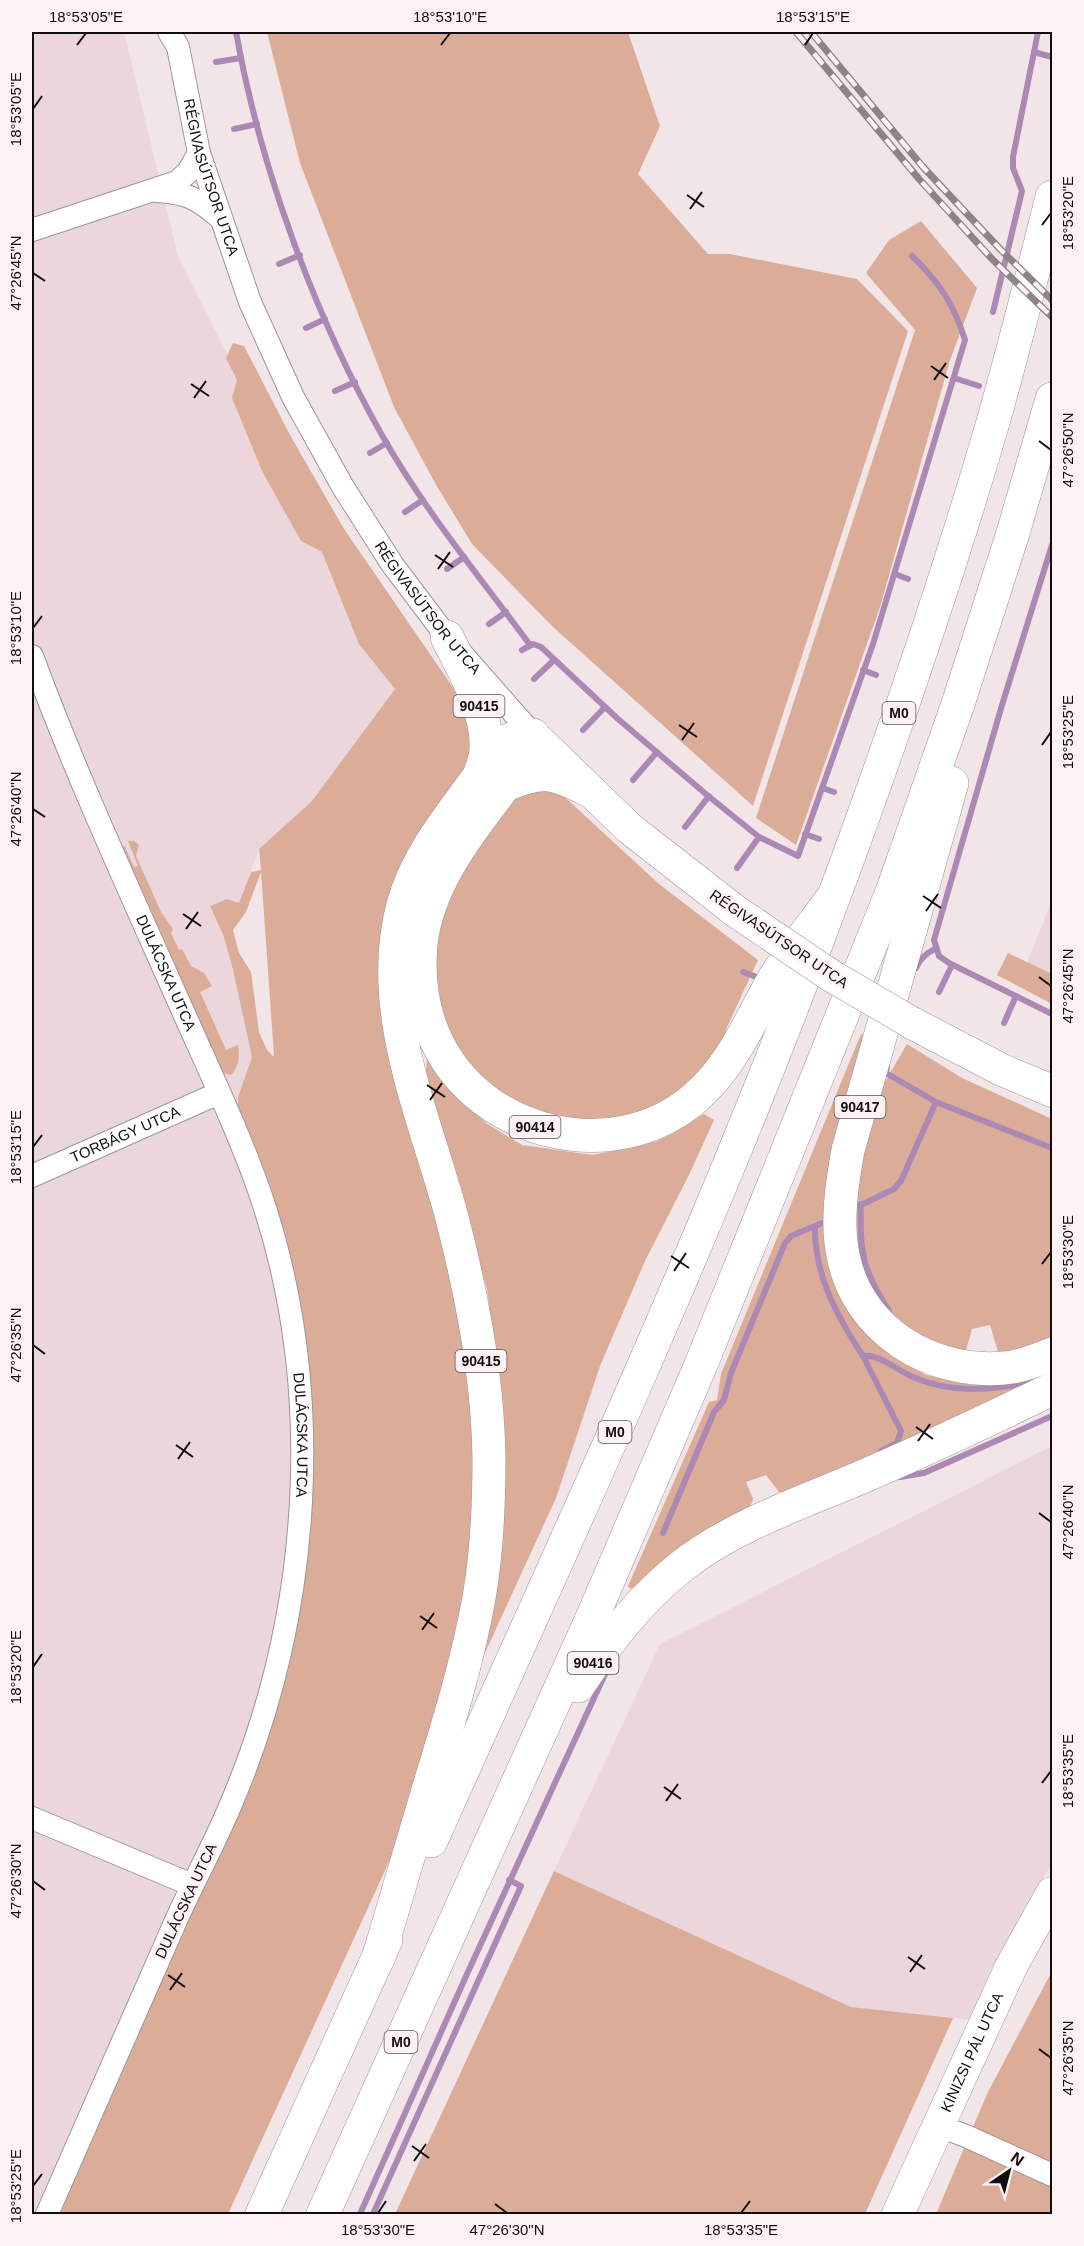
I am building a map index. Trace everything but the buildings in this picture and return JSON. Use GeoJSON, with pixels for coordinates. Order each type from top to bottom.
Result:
{"type":"FeatureCollection","features":[{"type":"Feature","properties":{"kind":"highway","name":"M0"},"geometry":{"type":"LineString","coordinates":[[262,2214],[652,1349],[776,1048],[898,716],[961,528],[1014,346],[1053,197]]}},
{"type":"Feature","properties":{"kind":"highway","name":"M0"},"geometry":{"type":"LineString","coordinates":[[323,2214],[592,1618],[700,1367],[892,892],[958,704],[1053,399]]}},
{"type":"Feature","properties":{"kind":"highway","name":"90415"},"geometry":{"type":"LineString","coordinates":[[447,637],[479,706],[485,728],[491,782]]}},
{"type":"Feature","properties":{"kind":"highway","name":"90417"},"geometry":{"type":"LineString","coordinates":[[958,704],[962,749],[848,1150],[840,1222],[843,1256],[850,1280],[875,1321],[903,1344],[928,1359],[958,1367],[1005,1368],[1053,1354]]}},
{"type":"Feature","properties":{"kind":"highway","name":"90415"},"geometry":{"type":"LineString","coordinates":[[378,1959],[460,1684],[478,1599],[486,1532],[488,1413],[481,1360],[468,1282],[404,1046],[395,997],[394,961],[397,933],[404,902],[417,868],[432,843],[491,782],[505,743],[520,735],[532,735]]}},
{"type":"Feature","properties":{"kind":"highway"},"geometry":{"type":"LineString","coordinates":[[491,782],[547,773],[590,791]]}},
{"type":"Feature","properties":{"kind":"highway","name":"90414"},"geometry":{"type":"LineString","coordinates":[[491,782],[437,887],[424,926],[420,973],[422,996],[437,1042],[454,1068],[476,1093],[502,1112],[529,1126],[558,1133],[591,1137],[622,1134],[643,1128],[670,1115],[695,1098],[724,1068],[744,1038],[773,981],[833,897]]}},
{"type":"Feature","properties":{"kind":"highway","name":"90416"},"geometry":{"type":"LineString","coordinates":[[478,1870],[571,1700],[600,1653],[641,1601],[682,1566],[743,1529],[933,1447],[1053,1389]]}},
{"type":"Feature","properties":{"kind":"street","name":"RÉGIVASÚTSOR UTCA"},"geometry":{"type":"LineString","coordinates":[[176,37],[199,153],[250,302],[293,397],[343,487],[392,564],[447,637],[532,735],[590,791],[660,854],[734,910],[830,975],[912,1023],[1002,1070],[1053,1091]]}},
{"type":"Feature","properties":{"kind":"street"},"geometry":{"type":"LineString","coordinates":[[32,230],[177,182],[188,172],[199,153]]}},
{"type":"Feature","properties":{"kind":"street"},"geometry":{"type":"LineString","coordinates":[[155,190],[183,193],[200,201],[221,219]]}},
{"type":"Feature","properties":{"kind":"street","name":"DULÁCSKA UTCA"},"geometry":{"type":"LineString","coordinates":[[32,656],[105,837],[241,1142],[261,1196],[283,1277],[297,1368],[301,1413],[301,1511],[297,1566],[281,1651],[254,1741],[231,1804],[192,1886],[46,2214]]}},
{"type":"Feature","properties":{"kind":"street","name":"TORBÁGY UTCA"},"geometry":{"type":"LineString","coordinates":[[32,1176],[219,1093]]}},
{"type":"Feature","properties":{"kind":"street"},"geometry":{"type":"LineString","coordinates":[[32,1818],[192,1886]]}},
{"type":"Feature","properties":{"kind":"street","name":"KINIZSI PÁL UTCA"},"geometry":{"type":"LineString","coordinates":[[898,2214],[1011,1967],[1053,1893]]}},
{"type":"Feature","properties":{"kind":"street"},"geometry":{"type":"LineString","coordinates":[[939,2126],[1053,2175]]}},
{"type":"Feature","properties":{"kind":"shaded area"},"geometry":{"type":"Polygon","coordinates":[[[32,32],[124,32],[178,256],[395,689],[312,801],[259,849],[239,903],[210,906],[224,937],[252,1057],[238,1097],[238,1108],[290,1263],[297,1614],[59,2214],[32,2214],[32,32]]]}},
{"type":"Feature","properties":{"kind":"shaded area"},"geometry":{"type":"Polygon","coordinates":[[[267,32],[628,32],[660,126],[638,174],[708,254],[730,254],[857,279],[908,331],[753,806],[553,627],[472,544],[435,483],[394,407],[300,163],[267,32]]]}},
{"type":"Feature","properties":{"kind":"shaded area"},"geometry":{"type":"Polygon","coordinates":[[[921,221],[977,288],[950,360],[880,607],[796,845],[756,818],[915,330],[866,273],[889,240],[921,221]]]}},
{"type":"Feature","properties":{"kind":"shaded area"},"geometry":{"type":"Polygon","coordinates":[[[233,343],[244,346],[290,435],[344,529],[465,705],[472,760],[386,933],[470,1365],[478,1496],[472,1604],[393,1853],[228,2214],[59,2214],[262,1744],[309,1397],[238,1108],[238,1097],[252,1057],[224,937],[210,906],[227,899],[239,903],[251,872],[261,870],[259,849],[312,801],[395,689],[359,644],[322,552],[301,541],[262,471],[232,398],[237,380],[226,358],[233,343]],[[261,872],[246,912],[233,930],[239,953],[251,972],[259,1032],[267,1050],[274,1056],[261,872]]]}},
{"type":"Feature","properties":{"kind":"shaded area"},"geometry":{"type":"Polygon","coordinates":[[[557,790],[659,884],[758,960],[727,1027],[719,1052],[691,1087],[657,1111],[582,1126],[505,1100],[462,1056],[445,1031],[431,944],[446,899],[477,841],[519,793],[557,790]]]}},
{"type":"Feature","properties":{"kind":"shaded area"},"geometry":{"type":"Polygon","coordinates":[[[128,841],[134,841],[139,845],[136,856],[161,912],[173,929],[171,933],[179,950],[182,949],[191,966],[204,973],[212,986],[200,992],[226,1050],[238,1045],[238,1061],[231,1075],[222,1073],[123,848],[124,845],[134,867],[138,866],[128,841]]]}},
{"type":"Feature","properties":{"kind":"shaded area"},"geometry":{"type":"Polygon","coordinates":[[[1052,901],[1052,974],[1025,968],[1052,901]]]}},
{"type":"Feature","properties":{"kind":"shaded area"},"geometry":{"type":"Polygon","coordinates":[[[1008,953],[1052,974],[1052,1004],[997,975],[1008,953]]]}},
{"type":"Feature","properties":{"kind":"shaded area"},"geometry":{"type":"Polygon","coordinates":[[[861,1034],[866,1036],[827,1192],[867,1333],[896,1358],[926,1375],[972,1385],[997,1384],[1042,1374],[1043,1380],[788,1493],[779,1492],[766,1475],[746,1482],[753,1499],[749,1511],[664,1561],[631,1589],[628,1586],[709,1402],[717,1400],[721,1374],[861,1034]]]}},
{"type":"Feature","properties":{"kind":"shaded area"},"geometry":{"type":"Polygon","coordinates":[[[907,1044],[962,1078],[1052,1119],[1052,1338],[1009,1355],[998,1352],[990,1325],[972,1329],[965,1354],[915,1340],[859,1276],[851,1205],[879,1084],[886,1080],[907,1044]]]}},
{"type":"Feature","properties":{"kind":"shaded area"},"geometry":{"type":"Polygon","coordinates":[[[427,1058],[486,1123],[522,1145],[593,1155],[657,1141],[704,1114],[714,1120],[645,1261],[600,1366],[556,1498],[484,1655],[493,1590],[500,1394],[487,1289],[442,1138],[426,1071],[427,1058]]]}},
{"type":"Feature","properties":{"kind":"shaded area"},"geometry":{"type":"Polygon","coordinates":[[[1052,1446],[1052,1863],[1020,1917],[972,2020],[851,2007],[554,1871],[660,1644],[1052,1446]]]}},
{"type":"Feature","properties":{"kind":"shaded area"},"geometry":{"type":"Polygon","coordinates":[[[554,1871],[851,2007],[953,2018],[865,2214],[395,2214],[554,1871]]]}},
{"type":"Feature","properties":{"kind":"shaded area"},"geometry":{"type":"Polygon","coordinates":[[[1052,1971],[1052,2214],[936,2214],[987,2094],[1052,1971]]]}},
{"type":"Feature","properties":{"kind":"waterway"},"geometry":{"type":"LineString","coordinates":[[236,32],[246,83],[275,188],[313,292],[358,391],[383,437],[417,491],[530,645]]}},
{"type":"Feature","properties":{"kind":"waterway"},"geometry":{"type":"LineString","coordinates":[[993,312],[1022,191],[1013,168],[1013,157],[1038,32]]}},
{"type":"Feature","properties":{"kind":"waterway"},"geometry":{"type":"LineString","coordinates":[[1034,52],[1052,57]]}},
{"type":"Feature","properties":{"kind":"waterway"},"geometry":{"type":"LineString","coordinates":[[216,62],[241,58]]}},
{"type":"Feature","properties":{"kind":"waterway"},"geometry":{"type":"LineString","coordinates":[[234,129],[257,124]]}},
{"type":"Feature","properties":{"kind":"waterway"},"geometry":{"type":"LineString","coordinates":[[279,264],[300,255]]}},
{"type":"Feature","properties":{"kind":"waterway"},"geometry":{"type":"LineString","coordinates":[[522,650],[533,644],[541,647],[618,719],[707,795],[759,837],[798,856],[873,644],[965,340],[945,294],[912,256]]}},
{"type":"Feature","properties":{"kind":"waterway"},"geometry":{"type":"LineString","coordinates":[[306,328],[325,319]]}},
{"type":"Feature","properties":{"kind":"waterway"},"geometry":{"type":"LineString","coordinates":[[954,378],[979,386]]}},
{"type":"Feature","properties":{"kind":"waterway"},"geometry":{"type":"LineString","coordinates":[[335,391],[355,382]]}},
{"type":"Feature","properties":{"kind":"waterway"},"geometry":{"type":"LineString","coordinates":[[370,453],[387,443]]}},
{"type":"Feature","properties":{"kind":"waterway"},"geometry":{"type":"LineString","coordinates":[[405,512],[423,500]]}},
{"type":"Feature","properties":{"kind":"waterway"},"geometry":{"type":"LineString","coordinates":[[1052,545],[1002,705],[934,940],[939,956],[949,963],[1052,1014]]}},
{"type":"Feature","properties":{"kind":"waterway"},"geometry":{"type":"LineString","coordinates":[[447,569],[464,557]]}},
{"type":"Feature","properties":{"kind":"waterway"},"geometry":{"type":"LineString","coordinates":[[895,574],[908,579]]}},
{"type":"Feature","properties":{"kind":"waterway"},"geometry":{"type":"LineString","coordinates":[[489,624],[506,612]]}},
{"type":"Feature","properties":{"kind":"waterway"},"geometry":{"type":"LineString","coordinates":[[534,679],[554,660]]}},
{"type":"Feature","properties":{"kind":"waterway"},"geometry":{"type":"LineString","coordinates":[[863,670],[876,675]]}},
{"type":"Feature","properties":{"kind":"waterway"},"geometry":{"type":"LineString","coordinates":[[583,730],[605,707]]}},
{"type":"Feature","properties":{"kind":"waterway"},"geometry":{"type":"LineString","coordinates":[[633,780],[657,752]]}},
{"type":"Feature","properties":{"kind":"waterway"},"geometry":{"type":"LineString","coordinates":[[822,788],[834,792]]}},
{"type":"Feature","properties":{"kind":"waterway"},"geometry":{"type":"LineString","coordinates":[[685,827],[709,796]]}},
{"type":"Feature","properties":{"kind":"waterway"},"geometry":{"type":"LineString","coordinates":[[805,834],[819,839]]}},
{"type":"Feature","properties":{"kind":"waterway"},"geometry":{"type":"LineString","coordinates":[[737,868],[759,837]]}},
{"type":"Feature","properties":{"kind":"waterway"},"geometry":{"type":"LineString","coordinates":[[916,968],[919,962],[935,949]]}},
{"type":"Feature","properties":{"kind":"waterway"},"geometry":{"type":"LineString","coordinates":[[939,992],[952,965]]}},
{"type":"Feature","properties":{"kind":"waterway"},"geometry":{"type":"LineString","coordinates":[[743,972],[762,979]]}},
{"type":"Feature","properties":{"kind":"waterway"},"geometry":{"type":"LineString","coordinates":[[1004,1023],[1016,996]]}},
{"type":"Feature","properties":{"kind":"waterway"},"geometry":{"type":"LineString","coordinates":[[887,1067],[886,1073],[936,1102],[1052,1148]]}},
{"type":"Feature","properties":{"kind":"waterway"},"geometry":{"type":"LineString","coordinates":[[859,1206],[894,1189],[901,1181],[936,1102]]}},
{"type":"Feature","properties":{"kind":"waterway"},"geometry":{"type":"LineString","coordinates":[[861,1204],[864,1260],[873,1284],[889,1311]]}},
{"type":"Feature","properties":{"kind":"waterway"},"geometry":{"type":"LineString","coordinates":[[663,1533],[714,1412],[724,1400],[731,1373],[785,1243],[791,1236],[822,1223]]}},
{"type":"Feature","properties":{"kind":"waterway"},"geometry":{"type":"LineString","coordinates":[[815,1226],[818,1261],[823,1278],[844,1326],[863,1356],[876,1357],[913,1377],[942,1386],[972,1389],[1032,1382]]}},
{"type":"Feature","properties":{"kind":"waterway"},"geometry":{"type":"LineString","coordinates":[[863,1356],[901,1431],[897,1443],[881,1451]]}},
{"type":"Feature","properties":{"kind":"waterway"},"geometry":{"type":"LineString","coordinates":[[900,1477],[924,1473],[1052,1416]]}},
{"type":"Feature","properties":{"kind":"waterway"},"geometry":{"type":"LineString","coordinates":[[360,2214],[606,1672]]}},
{"type":"Feature","properties":{"kind":"waterway"},"geometry":{"type":"LineString","coordinates":[[373,2214],[521,1886],[509,1880]]}},
{"type":"Feature","properties":{"kind":"railway"},"geometry":{"type":"LineString","coordinates":[[796,32],[919,179],[992,259],[1052,317]]}},
{"type":"Feature","properties":{"kind":"railway"},"geometry":{"type":"LineString","coordinates":[[811,32],[923,167],[1052,300]]}}]}
